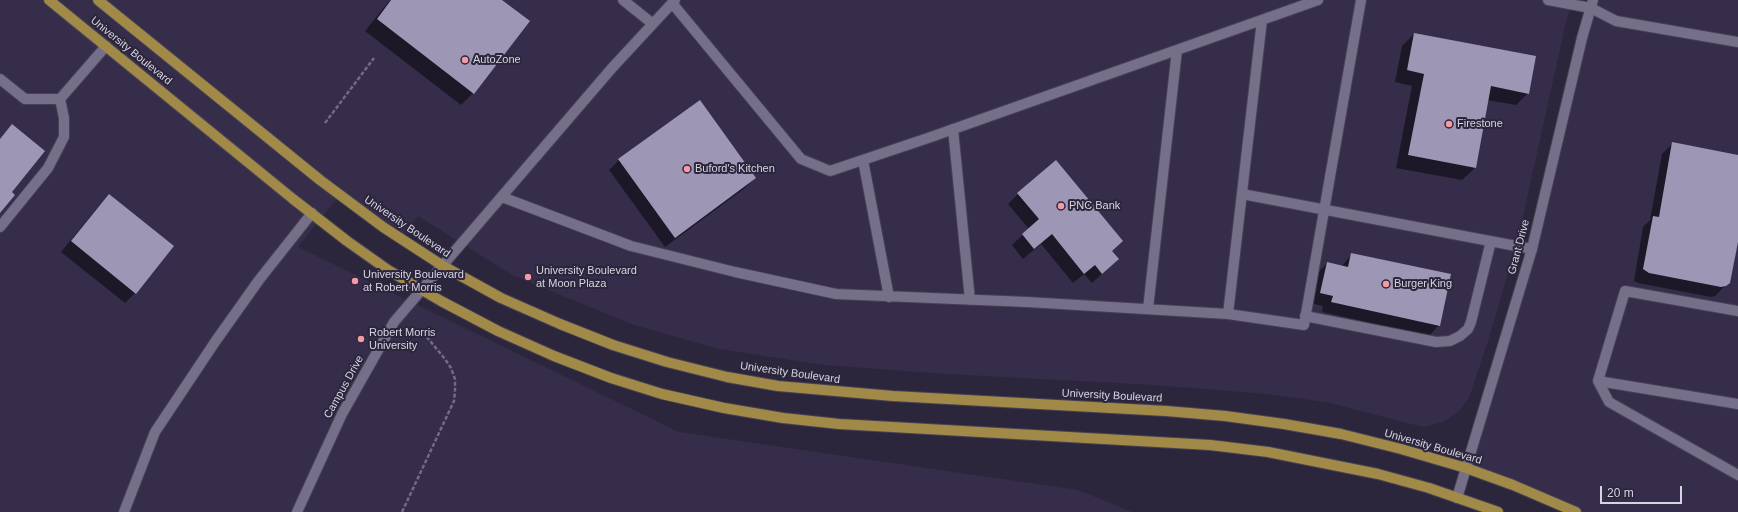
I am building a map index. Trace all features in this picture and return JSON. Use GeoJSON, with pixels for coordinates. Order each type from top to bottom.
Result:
{"type":"FeatureCollection","features":[{"type":"Feature","properties":{"kind":"main road","name":"University Boulevard"},"geometry":{"type":"LineString","coordinates":[[49,0],[312,213],[383,266],[422,290],[498,331],[554,356],[611,378],[662,394],[724,408],[783,418],[839,424],[1153,441],[1210,445],[1261,451],[1378,474],[1430,488],[1498,512]]}},
{"type":"Feature","properties":{"kind":"main road","name":"University Boulevard"},"geometry":{"type":"LineString","coordinates":[[98,0],[320,180],[382,227],[442,266],[501,298],[600,340],[667,362],[727,377],[778,386],[835,392],[1166,411],[1225,416],[1341,434],[1401,449],[1466,468],[1513,485],[1576,512]]}},
{"type":"Feature","properties":{"kind":"street"},"geometry":{"type":"LineString","coordinates":[[623,0],[653,24]]}},
{"type":"Feature","properties":{"kind":"street"},"geometry":{"type":"LineString","coordinates":[[674,1],[801,159],[830,171],[1318,0]]}},
{"type":"Feature","properties":{"kind":"street"},"geometry":{"type":"LineString","coordinates":[[502,197],[638,248],[735,272],[836,294],[1228,314],[1304,325],[1361,0]]}},
{"type":"Feature","properties":{"kind":"street"},"geometry":{"type":"LineString","coordinates":[[1548,0],[1592,4],[1616,21],[1738,42]]}},
{"type":"Feature","properties":{"kind":"street","name":"Campus Drive"},"geometry":{"type":"LineString","coordinates":[[297,512],[342,414],[394,322],[612,68],[674,1]]}},
{"type":"Feature","properties":{"kind":"street","name":"Grant Drive"},"geometry":{"type":"LineString","coordinates":[[1457,498],[1532,249],[1582,38],[1592,4]]}},
{"type":"Feature","properties":{"kind":"street"},"geometry":{"type":"LineString","coordinates":[[1228,314],[1262,20]]}},
{"type":"Feature","properties":{"kind":"street"},"geometry":{"type":"LineString","coordinates":[[0,79],[25,99],[60,99],[106,46]]}},
{"type":"Feature","properties":{"kind":"street"},"geometry":{"type":"LineString","coordinates":[[1148,309],[1177,50]]}},
{"type":"Feature","properties":{"kind":"street"},"geometry":{"type":"LineString","coordinates":[[0,227],[48,168],[64,137],[64,118],[60,99]]}},
{"type":"Feature","properties":{"kind":"street"},"geometry":{"type":"LineString","coordinates":[[953,129],[970,300]]}},
{"type":"Feature","properties":{"kind":"street"},"geometry":{"type":"LineString","coordinates":[[864,160],[889,297]]}},
{"type":"Feature","properties":{"kind":"street"},"geometry":{"type":"LineString","coordinates":[[1242,194],[1532,249]]}},
{"type":"Feature","properties":{"kind":"street"},"geometry":{"type":"LineString","coordinates":[[124,512],[156,432],[259,280],[312,213]]}},
{"type":"Feature","properties":{"kind":"street"},"geometry":{"type":"LineString","coordinates":[[1305,316],[1436,342],[1450,341],[1460,336],[1468,328],[1471,322],[1491,241]]}},
{"type":"Feature","properties":{"kind":"street"},"geometry":{"type":"LineString","coordinates":[[1738,311],[1625,291],[1598,381],[1609,402],[1738,475]]}},
{"type":"Feature","properties":{"kind":"street"},"geometry":{"type":"LineString","coordinates":[[1598,381],[1738,404]]}},
{"type":"Feature","properties":{"kind":"path"},"geometry":{"type":"LineString","coordinates":[[325,123],[374,58]]}},
{"type":"Feature","properties":{"kind":"path"},"geometry":{"type":"LineString","coordinates":[[402,512],[454,401],[454,379],[451,368],[426,336]]}},
{"type":"Feature","properties":{"kind":"shaded area"},"geometry":{"type":"Polygon","coordinates":[[[0,0],[1573,0],[1566,22],[1519,235],[1488,341],[1469,398],[1459,411],[1443,422],[1423,427],[1326,402],[1266,394],[1154,385],[946,374],[824,365],[719,349],[634,325],[512,275],[418,216],[401,239],[340,195],[298,247],[679,432],[1078,490],[1132,512],[0,512],[0,0]]]}},
{"type":"Feature","properties":{"kind":"shaded area"},"geometry":{"type":"Polygon","coordinates":[[[1593,0],[1738,0],[1738,512],[1576,512],[1466,468],[1532,249],[1593,0]]]}},
{"type":"Feature","properties":{"kind":"building","name":"AutoZone"},"geometry":{"type":"Polygon","coordinates":[[[391,0],[502,0],[530,21],[474,94],[377,19],[391,0]]]}},
{"type":"Feature","properties":{"kind":"building","name":"Firestone"},"geometry":{"type":"Polygon","coordinates":[[[1414,33],[1536,56],[1529,94],[1491,86],[1476,168],[1408,155],[1424,74],[1407,70],[1414,33]]]}},
{"type":"Feature","properties":{"kind":"building","name":"Buford's Kitchen"},"geometry":{"type":"Polygon","coordinates":[[[700,100],[756,178],[675,238],[618,159],[700,100]]]}},
{"type":"Feature","properties":{"kind":"building"},"geometry":{"type":"Polygon","coordinates":[[[12,124],[45,151],[12,192],[15,195],[0,213],[0,139],[12,124]]]}},
{"type":"Feature","properties":{"kind":"building"},"geometry":{"type":"Polygon","coordinates":[[[1672,142],[1738,155],[1738,242],[1730,283],[1726,286],[1721,287],[1649,273],[1643,269],[1653,216],[1659,217],[1672,142]]]}},
{"type":"Feature","properties":{"kind":"building","name":"PNC Bank"},"geometry":{"type":"Polygon","coordinates":[[[1056,160],[1123,241],[1112,251],[1119,259],[1102,274],[1095,265],[1084,274],[1052,234],[1034,249],[1022,234],[1039,219],[1017,193],[1056,160]]]}},
{"type":"Feature","properties":{"kind":"building"},"geometry":{"type":"Polygon","coordinates":[[[109,194],[174,246],[136,294],[71,241],[109,194]]]}},
{"type":"Feature","properties":{"kind":"building","name":"Burger King"},"geometry":{"type":"Polygon","coordinates":[[[1351,253],[1451,274],[1440,326],[1331,302],[1333,296],[1320,293],[1327,262],[1348,267],[1351,253]]]}},
{"type":"Feature","properties":{"kind":"place","name":"AutoZone"},"geometry":{"type":"Point","coordinates":[465,60]}},
{"type":"Feature","properties":{"kind":"place","name":"Firestone"},"geometry":{"type":"Point","coordinates":[1449,124]}},
{"type":"Feature","properties":{"kind":"place","name":"Buford's Kitchen"},"geometry":{"type":"Point","coordinates":[687,169]}},
{"type":"Feature","properties":{"kind":"place","name":"PNC Bank"},"geometry":{"type":"Point","coordinates":[1061,206]}},
{"type":"Feature","properties":{"kind":"place","name":"University Boulevard at Moon Plaza"},"geometry":{"type":"Point","coordinates":[528,277]}},
{"type":"Feature","properties":{"kind":"place","name":"University Boulevard at Robert Morris"},"geometry":{"type":"Point","coordinates":[355,281]}},
{"type":"Feature","properties":{"kind":"place","name":"Burger King"},"geometry":{"type":"Point","coordinates":[1386,284]}},
{"type":"Feature","properties":{"kind":"place","name":"Robert Morris University"},"geometry":{"type":"Point","coordinates":[361,339]}}]}
